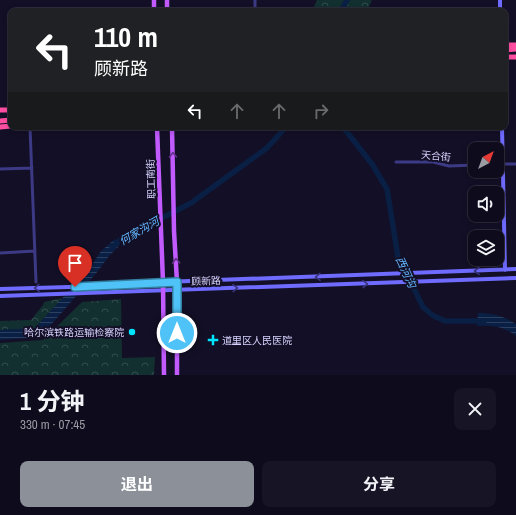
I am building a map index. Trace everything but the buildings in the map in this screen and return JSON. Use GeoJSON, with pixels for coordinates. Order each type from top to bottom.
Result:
{"type":"FeatureCollection","features":[{"type":"Feature","properties":{"kind":"main road","name":"职工南街"},"geometry":{"type":"LineString","coordinates":[[158,130],[163,282],[164,375]]}},
{"type":"Feature","properties":{"kind":"main road"},"geometry":{"type":"LineString","coordinates":[[172,130],[174,231],[177,282],[176,375]]}},
{"type":"Feature","properties":{"kind":"main road"},"geometry":{"type":"LineString","coordinates":[[502,130],[502,142]]}},
{"type":"Feature","properties":{"kind":"main road"},"geometry":{"type":"LineString","coordinates":[[503,178],[505,270],[516,269]]}},
{"type":"Feature","properties":{"kind":"main road","name":"顾新路"},"geometry":{"type":"LineString","coordinates":[[2,289],[505,270]]}},
{"type":"Feature","properties":{"kind":"main road","name":"顾新路"},"geometry":{"type":"LineString","coordinates":[[0,296],[516,278]]}},
{"type":"Feature","properties":{"kind":"street"},"geometry":{"type":"LineString","coordinates":[[30,130],[36,282]]}},
{"type":"Feature","properties":{"kind":"street","name":"天合街"},"geometry":{"type":"LineString","coordinates":[[396,162],[433,162],[449,166],[468,165]]}},
{"type":"Feature","properties":{"kind":"street"},"geometry":{"type":"LineString","coordinates":[[504,164],[516,164]]}},
{"type":"Feature","properties":{"kind":"street"},"geometry":{"type":"LineString","coordinates":[[0,169],[32,168]]}},
{"type":"Feature","properties":{"kind":"street"},"geometry":{"type":"LineString","coordinates":[[0,253],[35,251]]}},
{"type":"Feature","properties":{"kind":"green space"},"geometry":{"type":"Polygon","coordinates":[[[317,0],[372,0],[368,8],[313,8],[317,0]]]}},
{"type":"Feature","properties":{"kind":"green space"},"geometry":{"type":"Polygon","coordinates":[[[63,298],[35,328],[0,330],[0,321],[31,320],[44,302],[63,298]]]}},
{"type":"Feature","properties":{"kind":"green space"},"geometry":{"type":"Polygon","coordinates":[[[121,299],[122,358],[155,357],[154,375],[0,375],[0,343],[43,340],[82,302],[121,299]]]}},
{"type":"Feature","properties":{"kind":"water"},"geometry":{"type":"Polygon","coordinates":[[[115,239],[119,246],[43,334],[29,338],[0,340],[0,330],[35,328],[89,269],[101,251],[115,239]]]}},
{"type":"Feature","properties":{"kind":"water"},"geometry":{"type":"Polygon","coordinates":[[[478,313],[498,316],[516,324],[516,336],[507,330],[497,327],[477,326],[478,313]]]}},
{"type":"Feature","properties":{"kind":"waterway","name":"何家沟河"},"geometry":{"type":"LineString","coordinates":[[343,8],[347,0]]}},
{"type":"Feature","properties":{"kind":"waterway","name":"何家沟河"},"geometry":{"type":"LineString","coordinates":[[112,248],[121,239],[191,203],[267,148],[283,130]]}},
{"type":"Feature","properties":{"kind":"waterway","name":"西河沟"},"geometry":{"type":"LineString","coordinates":[[345,130],[372,164],[387,189],[398,257],[423,307],[432,315],[445,321],[484,321]]}},
{"type":"Feature","properties":{"kind":"place","name":"哈尔滨铁路运输检察院"},"geometry":{"type":"Point","coordinates":[132,332]}},
{"type":"Feature","properties":{"kind":"place","name":"道里区人民医院"},"geometry":{"type":"Point","coordinates":[213,340]}},
{"type":"Feature","properties":{"kind":"route"},"geometry":{"type":"LineString","coordinates":[[75,287],[177,282],[177,333]]}}]}
